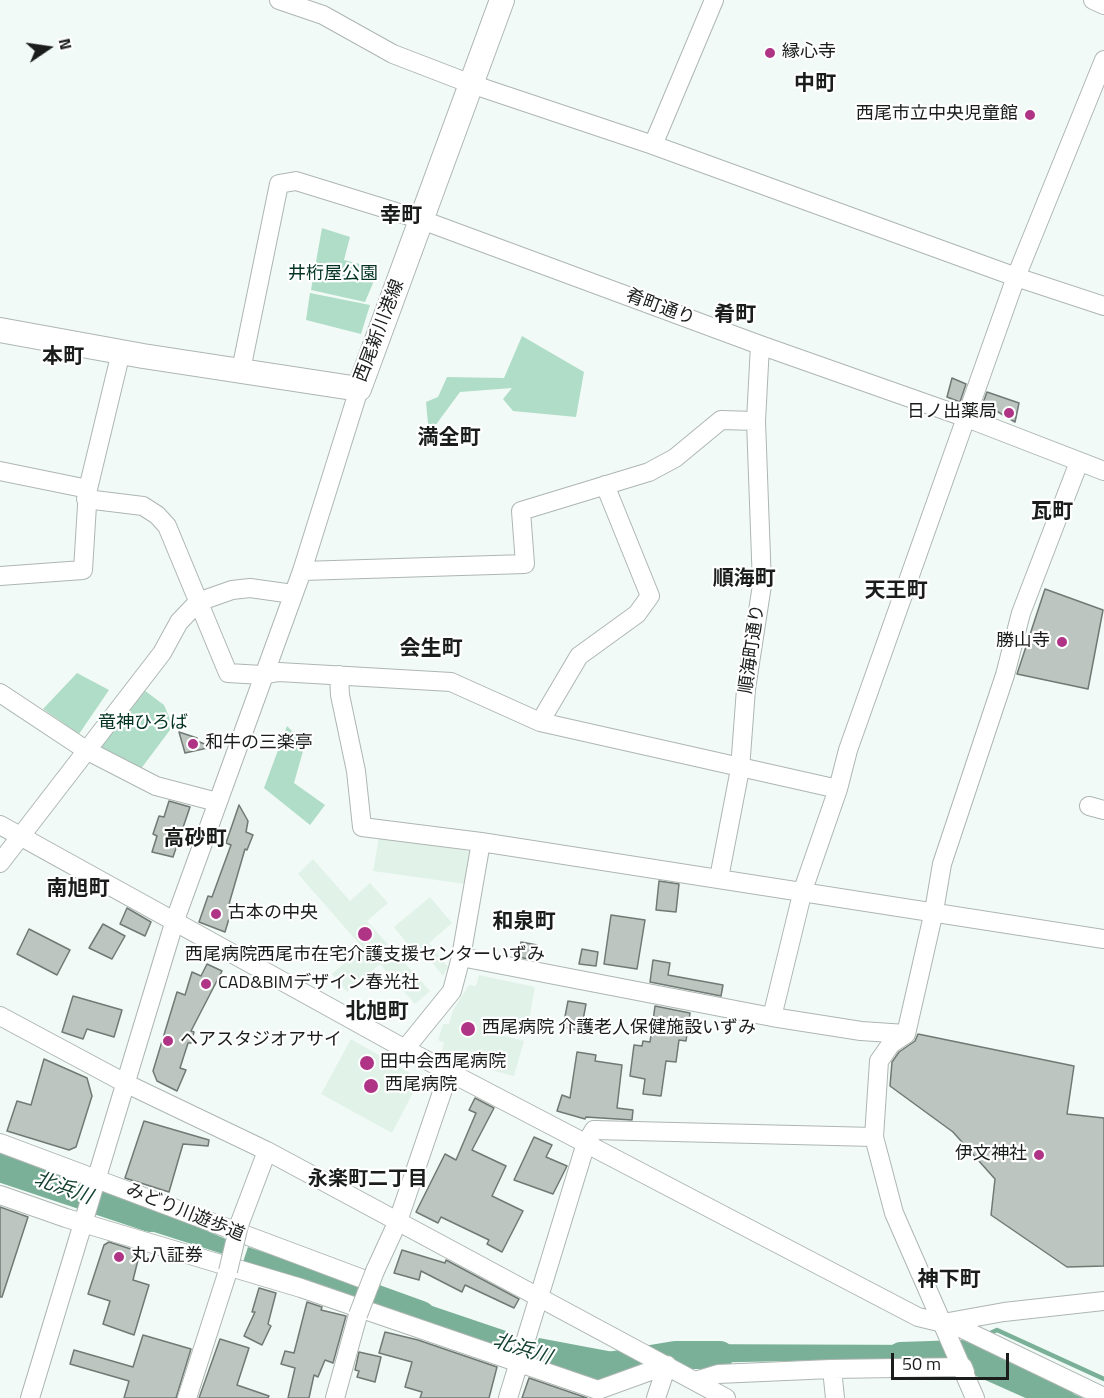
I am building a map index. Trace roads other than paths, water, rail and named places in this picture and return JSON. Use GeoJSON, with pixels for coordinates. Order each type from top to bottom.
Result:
{"type":"FeatureCollection","features":[{"type":"Feature","properties":{"kind":"main road","name":"西尾新川港線"},"geometry":{"type":"LineString","coordinates":[[0,330],[121,352],[359,389],[502,0]]}},
{"type":"Feature","properties":{"kind":"street"},"geometry":{"type":"LineString","coordinates":[[279,0],[323,15],[393,54],[471,84],[653,145],[1016,277],[1104,306]]}},
{"type":"Feature","properties":{"kind":"street"},"geometry":{"type":"LineString","coordinates":[[653,145],[714,0]]}},
{"type":"Feature","properties":{"kind":"street"},"geometry":{"type":"LineString","coordinates":[[1093,0],[1104,5]]}},
{"type":"Feature","properties":{"kind":"street"},"geometry":{"type":"LineString","coordinates":[[772,1017],[803,890],[838,789],[848,750],[1016,277],[1104,60]]}},
{"type":"Feature","properties":{"kind":"street","name":"肴町通り"},"geometry":{"type":"LineString","coordinates":[[241,370],[279,184],[296,181],[422,220],[760,345],[967,418],[1104,471]]}},
{"type":"Feature","properties":{"kind":"street","name":"順海町通り"},"geometry":{"type":"LineString","coordinates":[[719,878],[740,769],[746,689],[762,585],[756,421],[760,345]]}},
{"type":"Feature","properties":{"kind":"street"},"geometry":{"type":"LineString","coordinates":[[0,576],[83,570],[87,494],[121,352]]}},
{"type":"Feature","properties":{"kind":"street"},"geometry":{"type":"LineString","coordinates":[[30,1398],[175,920],[262,675],[302,571],[359,389]]}},
{"type":"Feature","properties":{"kind":"street"},"geometry":{"type":"LineString","coordinates":[[302,571],[525,564],[521,511],[649,472],[675,458],[721,420],[756,421]]}},
{"type":"Feature","properties":{"kind":"street"},"geometry":{"type":"LineString","coordinates":[[879,1061],[891,1044],[906,1034],[934,911],[942,864],[1005,675],[1021,613],[1080,462]]}},
{"type":"Feature","properties":{"kind":"street"},"geometry":{"type":"LineString","coordinates":[[0,471],[143,506],[157,515],[167,526],[228,673],[262,675],[279,672],[451,682],[540,722],[740,769],[838,789]]}},
{"type":"Feature","properties":{"kind":"street"},"geometry":{"type":"LineString","coordinates":[[540,722],[579,656],[637,614],[650,596],[605,485]]}},
{"type":"Feature","properties":{"kind":"street"},"geometry":{"type":"LineString","coordinates":[[0,863],[162,653],[179,622],[198,602],[232,590],[250,588],[275,589],[293,594]]}},
{"type":"Feature","properties":{"kind":"street"},"geometry":{"type":"LineString","coordinates":[[339,675],[340,694],[356,771],[362,827],[481,842],[803,890],[1104,939]]}},
{"type":"Feature","properties":{"kind":"street"},"geometry":{"type":"LineString","coordinates":[[0,693],[86,750],[156,786],[217,802]]}},
{"type":"Feature","properties":{"kind":"street"},"geometry":{"type":"LineString","coordinates":[[0,825],[175,920],[405,1050],[918,1317],[946,1326],[1104,1397]]}},
{"type":"Feature","properties":{"kind":"street"},"geometry":{"type":"LineString","coordinates":[[405,1050],[452,991],[461,957],[481,842]]}},
{"type":"Feature","properties":{"kind":"street"},"geometry":{"type":"LineString","coordinates":[[461,957],[772,1017],[861,1031],[906,1034]]}},
{"type":"Feature","properties":{"kind":"street"},"geometry":{"type":"LineString","coordinates":[[0,1016],[126,1083],[267,1151],[398,1221],[535,1304],[579,1320],[726,1398]]}},
{"type":"Feature","properties":{"kind":"street"},"geometry":{"type":"LineString","coordinates":[[695,1381],[718,1374],[832,1369],[969,1381],[894,1213],[874,1137],[879,1061],[870,1041],[861,1031]]}},
{"type":"Feature","properties":{"kind":"street"},"geometry":{"type":"LineString","coordinates":[[335,1398],[358,1315],[398,1221],[449,1072]]}},
{"type":"Feature","properties":{"kind":"street"},"geometry":{"type":"LineString","coordinates":[[508,1398],[586,1143],[594,1130],[874,1137]]}},
{"type":"Feature","properties":{"kind":"street","name":"みどり川遊歩道"},"geometry":{"type":"LineString","coordinates":[[0,1143],[373,1277]]}},
{"type":"Feature","properties":{"kind":"street"},"geometry":{"type":"LineString","coordinates":[[187,1398],[228,1271],[238,1229],[267,1151]]}},
{"type":"Feature","properties":{"kind":"street"},"geometry":{"type":"LineString","coordinates":[[0,1195],[85,1216],[598,1390],[667,1365]]}},
{"type":"Feature","properties":{"kind":"street"},"geometry":{"type":"LineString","coordinates":[[946,1326],[1004,1312],[1104,1301]]}},
{"type":"Feature","properties":{"kind":"street"},"geometry":{"type":"LineString","coordinates":[[656,1398],[667,1365]]}},
{"type":"Feature","properties":{"kind":"street"},"geometry":{"type":"LineString","coordinates":[[832,1369],[835,1398]]}},
{"type":"Feature","properties":{"kind":"water","name":"北浜川"},"geometry":{"type":"Polygon","coordinates":[[[0,1153],[67,1173],[64,1199],[0,1181],[0,1153]]]}},
{"type":"Feature","properties":{"kind":"water","name":"北浜川"},"geometry":{"type":"Polygon","coordinates":[[[117,1192],[228,1240],[226,1255],[110,1218],[117,1192]]]}},
{"type":"Feature","properties":{"kind":"water"},"geometry":{"type":"Polygon","coordinates":[[[248,1247],[366,1286],[361,1297],[243,1262],[248,1247]]]}},
{"type":"Feature","properties":{"kind":"water","name":"北浜川"},"geometry":{"type":"Polygon","coordinates":[[[388,1291],[512,1333],[508,1352],[381,1309],[388,1291]]]}},
{"type":"Feature","properties":{"kind":"water","name":"北浜川"},"geometry":{"type":"Polygon","coordinates":[[[539,1338],[624,1354],[645,1370],[593,1378],[530,1359],[539,1338]]]}},
{"type":"Feature","properties":{"kind":"water"},"geometry":{"type":"Polygon","coordinates":[[[667,1344],[935,1345],[940,1358],[692,1363],[667,1344]]]}},
{"type":"Feature","properties":{"kind":"water"},"geometry":{"type":"Polygon","coordinates":[[[969,1346],[1083,1398],[1047,1398],[967,1362],[969,1346]]]}},
{"type":"Feature","properties":{"kind":"waterway","name":"北浜川"},"geometry":{"type":"LineString","coordinates":[[0,1168],[150,1218]]}},
{"type":"Feature","properties":{"kind":"waterway","name":"北浜川"},"geometry":{"type":"LineString","coordinates":[[338,1285],[421,1315]]}},
{"type":"Feature","properties":{"kind":"waterway"},"geometry":{"type":"LineString","coordinates":[[986,1335],[997,1330],[1104,1379]]}},
{"type":"Feature","properties":{"kind":"waterway","name":"北浜川"},"geometry":{"type":"LineString","coordinates":[[933,1356],[951,1349]]}},
{"type":"Feature","properties":{"kind":"waterway","name":"北浜川"},"geometry":{"type":"LineString","coordinates":[[901,1356],[961,1354],[1060,1398]]}},
{"type":"Feature","properties":{"kind":"waterway","name":"北浜川"},"geometry":{"type":"LineString","coordinates":[[596,1368],[675,1355],[720,1355]]}},
{"type":"Feature","properties":{"kind":"place","name":"縁心寺"},"geometry":{"type":"Point","coordinates":[770,53]}},
{"type":"Feature","properties":{"kind":"place","name":"西尾市立中央児童館"},"geometry":{"type":"Point","coordinates":[1030,115]}},
{"type":"Feature","properties":{"kind":"place","name":"日ノ出薬局"},"geometry":{"type":"Point","coordinates":[1009,413]}},
{"type":"Feature","properties":{"kind":"place","name":"勝山寺"},"geometry":{"type":"Point","coordinates":[1062,642]}},
{"type":"Feature","properties":{"kind":"place","name":"和牛の三楽亭"},"geometry":{"type":"Point","coordinates":[193,744]}},
{"type":"Feature","properties":{"kind":"place","name":"古本の中央"},"geometry":{"type":"Point","coordinates":[216,914]}},
{"type":"Feature","properties":{"kind":"place","name":"西尾病院西尾市在宅介護支援センターいずみ"},"geometry":{"type":"Point","coordinates":[365,934]}},
{"type":"Feature","properties":{"kind":"place","name":"CAD&BIMデザイン春光社"},"geometry":{"type":"Point","coordinates":[206,984]}},
{"type":"Feature","properties":{"kind":"place","name":"西尾病院 介護老人保健施設いずみ"},"geometry":{"type":"Point","coordinates":[468,1029]}},
{"type":"Feature","properties":{"kind":"place","name":"ヘアスタジオアサイ"},"geometry":{"type":"Point","coordinates":[168,1041]}},
{"type":"Feature","properties":{"kind":"place","name":"田中会西尾病院"},"geometry":{"type":"Point","coordinates":[367,1063]}},
{"type":"Feature","properties":{"kind":"place","name":"西尾病院"},"geometry":{"type":"Point","coordinates":[371,1086]}},
{"type":"Feature","properties":{"kind":"place","name":"伊文神社"},"geometry":{"type":"Point","coordinates":[1039,1155]}},
{"type":"Feature","properties":{"kind":"place","name":"丸八証券"},"geometry":{"type":"Point","coordinates":[119,1257]}},
{"type":"Feature","properties":{"kind":"district","name":"中町"},"geometry":{"type":"Point","coordinates":[815,85]}},
{"type":"Feature","properties":{"kind":"district","name":"幸町"},"geometry":{"type":"Point","coordinates":[401,217]}},
{"type":"Feature","properties":{"kind":"district","name":"肴町"},"geometry":{"type":"Point","coordinates":[735,316]}},
{"type":"Feature","properties":{"kind":"district","name":"本町"},"geometry":{"type":"Point","coordinates":[63,358]}},
{"type":"Feature","properties":{"kind":"district","name":"満全町"},"geometry":{"type":"Point","coordinates":[449,439]}},
{"type":"Feature","properties":{"kind":"district","name":"瓦町"},"geometry":{"type":"Point","coordinates":[1052,513]}},
{"type":"Feature","properties":{"kind":"district","name":"順海町"},"geometry":{"type":"Point","coordinates":[744,580]}},
{"type":"Feature","properties":{"kind":"district","name":"天王町"},"geometry":{"type":"Point","coordinates":[896,592]}},
{"type":"Feature","properties":{"kind":"district","name":"会生町"},"geometry":{"type":"Point","coordinates":[431,650]}},
{"type":"Feature","properties":{"kind":"district","name":"高砂町"},"geometry":{"type":"Point","coordinates":[195,840]}},
{"type":"Feature","properties":{"kind":"district","name":"南旭町"},"geometry":{"type":"Point","coordinates":[78,890]}},
{"type":"Feature","properties":{"kind":"district","name":"和泉町"},"geometry":{"type":"Point","coordinates":[524,923]}},
{"type":"Feature","properties":{"kind":"district","name":"北旭町"},"geometry":{"type":"Point","coordinates":[377,1013]}},
{"type":"Feature","properties":{"kind":"district","name":"永楽町二丁目"},"geometry":{"type":"Point","coordinates":[368,1180]}},
{"type":"Feature","properties":{"kind":"district","name":"神下町"},"geometry":{"type":"Point","coordinates":[949,1281]}},
{"type":"Feature","properties":{"kind":"park label","name":"井桁屋公園"},"geometry":{"type":"Point","coordinates":[333,275]}},
{"type":"Feature","properties":{"kind":"park label","name":"竜神ひろば"},"geometry":{"type":"Point","coordinates":[143,724]}}]}
